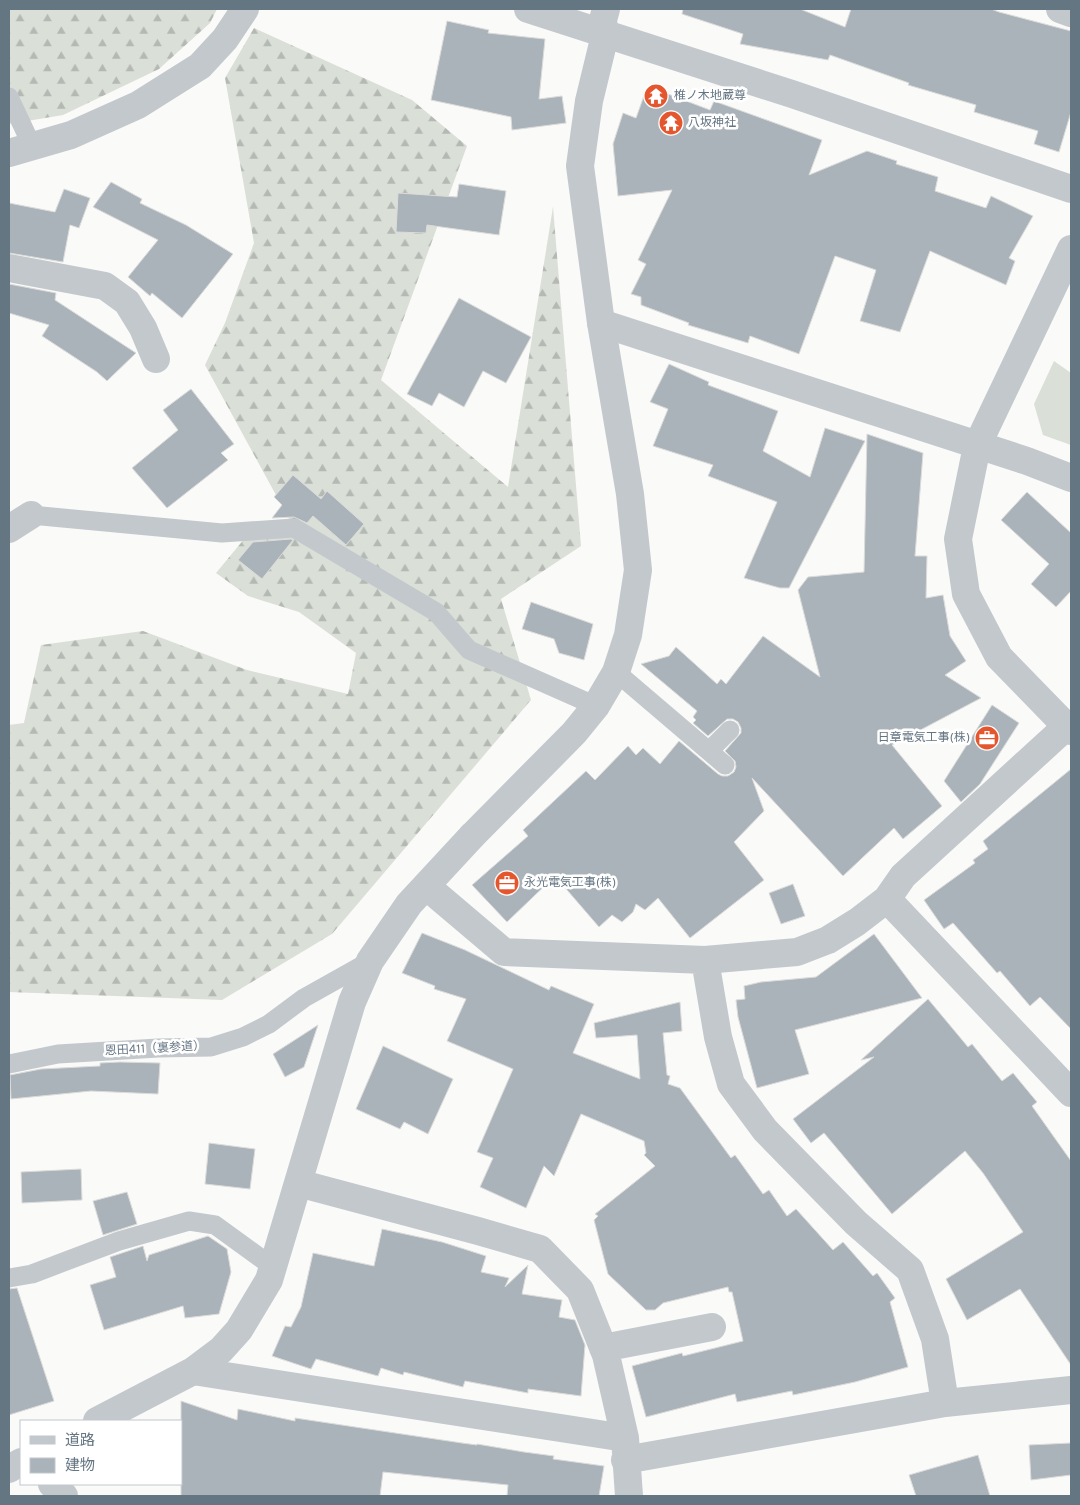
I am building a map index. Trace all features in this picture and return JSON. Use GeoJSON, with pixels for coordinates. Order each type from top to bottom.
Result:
{"type":"FeatureCollection","features":[{"type":"Feature","properties":{"kind":"street"},"geometry":{"type":"LineString","coordinates":[[20,149],[71,134],[138,105],[200,66],[225,39],[245,9]]}},
{"type":"Feature","properties":{"kind":"street"},"geometry":{"type":"LineString","coordinates":[[528,9],[606,22],[792,94],[1071,189]]}},
{"type":"Feature","properties":{"kind":"street"},"geometry":{"type":"LineString","coordinates":[[1060,9],[1071,13]]}},
{"type":"Feature","properties":{"kind":"street"},"geometry":{"type":"LineString","coordinates":[[99,1420],[193,1371],[221,1350],[239,1330],[269,1280],[352,1002],[370,961],[409,904],[472,836],[574,733],[596,706],[616,672],[628,634],[638,570],[630,494],[601,323],[580,166],[589,101],[606,22]]}},
{"type":"Feature","properties":{"kind":"street"},"geometry":{"type":"LineString","coordinates":[[426,886],[504,952],[705,960],[797,952],[828,940],[857,922],[887,899],[904,876],[1069,728],[999,657],[966,594],[958,539],[977,446],[1071,249]]}},
{"type":"Feature","properties":{"kind":"street"},"geometry":{"type":"LineString","coordinates":[[9,268],[105,286],[127,302],[143,328],[156,359]]}},
{"type":"Feature","properties":{"kind":"street"},"geometry":{"type":"LineString","coordinates":[[601,323],[1071,478]]}},
{"type":"Feature","properties":{"kind":"street"},"geometry":{"type":"LineString","coordinates":[[887,899],[1071,1093]]}},
{"type":"Feature","properties":{"kind":"street"},"geometry":{"type":"LineString","coordinates":[[705,960],[718,1037],[731,1084],[765,1130],[856,1223],[910,1270],[935,1339],[945,1403]]}},
{"type":"Feature","properties":{"kind":"street"},"geometry":{"type":"LineString","coordinates":[[298,1183],[540,1249],[580,1290],[603,1348],[625,1449],[629,1496]]}},
{"type":"Feature","properties":{"kind":"street"},"geometry":{"type":"LineString","coordinates":[[603,1348],[712,1327]]}},
{"type":"Feature","properties":{"kind":"street"},"geometry":{"type":"LineString","coordinates":[[193,1371],[625,1449],[945,1403],[1071,1390]]}},
{"type":"Feature","properties":{"kind":"street"},"geometry":{"type":"LineString","coordinates":[[9,1469],[20,1463]]}},
{"type":"Feature","properties":{"kind":"street"},"geometry":{"type":"LineString","coordinates":[[53,1485],[64,1496]]}},
{"type":"Feature","properties":{"kind":"lane"},"geometry":{"type":"LineString","coordinates":[[9,97],[20,149]]}},
{"type":"Feature","properties":{"kind":"lane"},"geometry":{"type":"LineString","coordinates":[[16,524],[222,533],[294,528],[436,612],[469,650],[596,706]]}},
{"type":"Feature","properties":{"kind":"lane"},"geometry":{"type":"LineString","coordinates":[[616,672],[725,765]]}},
{"type":"Feature","properties":{"kind":"lane"},"geometry":{"type":"LineString","coordinates":[[709,751],[730,730]]}},
{"type":"Feature","properties":{"kind":"lane","name":"恩田411（裏参道）"},"geometry":{"type":"LineString","coordinates":[[9,1064],[58,1054],[211,1047],[243,1037],[269,1024],[304,998],[370,961]]}},
{"type":"Feature","properties":{"kind":"lane"},"geometry":{"type":"LineString","coordinates":[[9,1278],[32,1274],[74,1260],[119,1241],[189,1221],[215,1225],[273,1267]]}},
{"type":"Feature","properties":{"kind":"green space"},"geometry":{"type":"Polygon","coordinates":[[[9,9],[217,9],[210,23],[159,69],[63,115],[9,124],[9,9]]]}},
{"type":"Feature","properties":{"kind":"green space"},"geometry":{"type":"Polygon","coordinates":[[[254,28],[412,100],[467,146],[381,380],[508,487],[553,207],[581,546],[501,599],[531,700],[332,934],[222,1000],[9,992],[9,725],[24,723],[41,645],[143,631],[247,670],[348,694],[356,653],[299,612],[248,596],[216,573],[245,538],[294,528],[205,365],[225,323],[254,243],[225,78],[254,28]]]}},
{"type":"Feature","properties":{"kind":"green space"},"geometry":{"type":"Polygon","coordinates":[[[1054,361],[1071,373],[1071,445],[1043,435],[1034,404],[1054,361]]]}},
{"type":"Feature","properties":{"kind":"building"},"geometry":{"type":"Polygon","coordinates":[[[683,9],[800,9],[845,27],[851,9],[991,9],[1071,31],[1071,112],[1059,152],[1034,144],[1038,131],[974,112],[976,105],[908,85],[909,83],[830,55],[828,60],[740,44],[743,34],[682,14],[683,9]]]}},
{"type":"Feature","properties":{"kind":"building"},"geometry":{"type":"Polygon","coordinates":[[[447,21],[489,30],[488,33],[545,39],[539,99],[562,96],[566,123],[512,130],[511,117],[431,100],[447,21]]]}},
{"type":"Feature","properties":{"kind":"building"},"geometry":{"type":"Polygon","coordinates":[[[652,88],[710,110],[714,101],[822,140],[809,175],[867,151],[897,161],[896,164],[938,177],[935,191],[986,208],[991,196],[1033,216],[1009,258],[1015,261],[1006,285],[930,251],[900,332],[860,321],[876,270],[835,256],[799,354],[750,336],[748,343],[688,325],[689,323],[641,305],[641,297],[631,294],[646,264],[638,260],[672,190],[618,196],[613,144],[623,113],[636,118],[645,93],[649,94],[652,88]]]}},
{"type":"Feature","properties":{"kind":"building"},"geometry":{"type":"Polygon","coordinates":[[[111,182],[142,199],[140,203],[186,225],[233,254],[182,318],[152,293],[150,296],[128,277],[158,240],[93,207],[111,182]]]}},
{"type":"Feature","properties":{"kind":"building"},"geometry":{"type":"Polygon","coordinates":[[[459,184],[506,191],[499,235],[427,225],[426,233],[396,232],[398,193],[457,197],[459,184]]]}},
{"type":"Feature","properties":{"kind":"building"},"geometry":{"type":"Polygon","coordinates":[[[64,189],[90,198],[79,228],[70,225],[63,262],[9,253],[9,203],[55,212],[64,189]]]}},
{"type":"Feature","properties":{"kind":"building"},"geometry":{"type":"Polygon","coordinates":[[[9,284],[56,293],[55,300],[136,353],[107,381],[97,372],[42,336],[49,325],[9,313],[9,284]]]}},
{"type":"Feature","properties":{"kind":"building"},"geometry":{"type":"Polygon","coordinates":[[[459,298],[531,337],[506,383],[483,371],[464,407],[439,393],[432,406],[407,394],[459,298]]]}},
{"type":"Feature","properties":{"kind":"building"},"geometry":{"type":"Polygon","coordinates":[[[669,364],[709,382],[708,385],[778,411],[763,451],[810,477],[825,428],[865,441],[789,588],[780,588],[744,578],[777,502],[708,476],[713,465],[653,446],[668,409],[650,402],[669,364]]]}},
{"type":"Feature","properties":{"kind":"building"},"geometry":{"type":"Polygon","coordinates":[[[191,389],[234,444],[221,453],[228,460],[167,508],[132,468],[178,430],[163,410],[191,389]]]}},
{"type":"Feature","properties":{"kind":"building"},"geometry":{"type":"Polygon","coordinates":[[[867,434],[923,453],[915,556],[927,556],[926,598],[943,595],[950,636],[966,661],[945,675],[981,698],[892,745],[942,806],[903,839],[894,828],[843,876],[752,778],[764,811],[734,842],[764,880],[690,938],[658,898],[645,910],[636,904],[633,912],[622,922],[612,915],[599,927],[555,876],[507,922],[472,885],[528,836],[523,830],[586,771],[595,780],[628,746],[636,755],[643,748],[660,764],[679,741],[718,774],[728,776],[734,772],[736,767],[735,761],[725,751],[741,733],[738,722],[733,719],[727,719],[708,736],[693,723],[696,720],[693,717],[697,711],[641,664],[669,656],[676,647],[717,684],[721,679],[726,684],[763,636],[820,677],[798,590],[808,577],[864,572],[867,434]]]}},
{"type":"Feature","properties":{"kind":"building"},"geometry":{"type":"Polygon","coordinates":[[[293,475],[321,499],[327,491],[364,524],[346,545],[313,516],[307,523],[294,517],[272,518],[282,505],[274,497],[293,475]]]}},
{"type":"Feature","properties":{"kind":"building"},"geometry":{"type":"Polygon","coordinates":[[[1027,492],[1071,533],[1071,591],[1056,607],[1031,584],[1049,564],[1001,520],[1027,492]]]}},
{"type":"Feature","properties":{"kind":"building"},"geometry":{"type":"Polygon","coordinates":[[[293,540],[262,579],[238,560],[253,542],[293,540]]]}},
{"type":"Feature","properties":{"kind":"building"},"geometry":{"type":"Polygon","coordinates":[[[531,602],[593,624],[584,660],[559,653],[554,639],[522,629],[531,602]]]}},
{"type":"Feature","properties":{"kind":"building"},"geometry":{"type":"Polygon","coordinates":[[[992,705],[1019,723],[980,784],[961,802],[944,781],[992,705]]]}},
{"type":"Feature","properties":{"kind":"building"},"geometry":{"type":"Polygon","coordinates":[[[1071,769],[1071,1029],[1040,997],[1030,1006],[1000,971],[997,973],[953,923],[944,929],[924,900],[975,863],[973,860],[988,849],[983,841],[1071,769]]]}},
{"type":"Feature","properties":{"kind":"building"},"geometry":{"type":"Polygon","coordinates":[[[793,884],[805,916],[781,924],[769,893],[793,884]]]}},
{"type":"Feature","properties":{"kind":"building"},"geometry":{"type":"Polygon","coordinates":[[[422,933],[465,950],[549,990],[551,986],[594,1004],[573,1053],[640,1079],[637,1035],[596,1038],[594,1023],[680,1002],[682,1031],[663,1033],[667,1075],[670,1076],[668,1084],[680,1088],[731,1158],[735,1155],[763,1194],[769,1190],[787,1216],[796,1209],[833,1250],[843,1242],[873,1276],[877,1273],[895,1298],[890,1302],[908,1367],[855,1382],[793,1395],[792,1391],[737,1402],[735,1394],[646,1417],[632,1366],[682,1353],[683,1356],[743,1341],[732,1292],[729,1292],[728,1287],[663,1303],[655,1310],[646,1310],[608,1274],[594,1220],[598,1216],[595,1214],[655,1166],[644,1155],[646,1153],[644,1141],[581,1114],[554,1176],[544,1166],[526,1208],[480,1187],[493,1158],[477,1152],[513,1069],[447,1041],[466,999],[434,989],[435,986],[402,973],[422,933]]]}},
{"type":"Feature","properties":{"kind":"building"},"geometry":{"type":"Polygon","coordinates":[[[874,934],[922,998],[795,1030],[809,1074],[757,1088],[738,1017],[736,1000],[745,999],[744,986],[761,982],[816,977],[874,934]]]}},
{"type":"Feature","properties":{"kind":"building"},"geometry":{"type":"Polygon","coordinates":[[[928,999],[968,1047],[972,1044],[1002,1081],[1013,1073],[1037,1102],[1032,1106],[1071,1161],[1071,1365],[1020,1289],[967,1320],[946,1279],[1023,1232],[983,1173],[965,1151],[892,1214],[824,1133],[811,1143],[793,1119],[874,1057],[861,1060],[928,999]]]}},
{"type":"Feature","properties":{"kind":"building"},"geometry":{"type":"Polygon","coordinates":[[[318,1025],[304,1067],[285,1077],[273,1054],[318,1025]]]}},
{"type":"Feature","properties":{"kind":"building"},"geometry":{"type":"Polygon","coordinates":[[[383,1046],[453,1079],[428,1134],[404,1122],[400,1129],[356,1109],[383,1046]]]}},
{"type":"Feature","properties":{"kind":"building"},"geometry":{"type":"Polygon","coordinates":[[[100,1063],[160,1063],[158,1094],[91,1091],[11,1099],[10,1075],[41,1069],[100,1066],[100,1063]]]}},
{"type":"Feature","properties":{"kind":"building"},"geometry":{"type":"Polygon","coordinates":[[[209,1143],[255,1149],[250,1189],[205,1184],[209,1143]]]}},
{"type":"Feature","properties":{"kind":"building"},"geometry":{"type":"Polygon","coordinates":[[[81,1169],[82,1200],[22,1203],[21,1172],[81,1169]]]}},
{"type":"Feature","properties":{"kind":"building"},"geometry":{"type":"Polygon","coordinates":[[[127,1192],[137,1224],[103,1235],[93,1201],[127,1192]]]}},
{"type":"Feature","properties":{"kind":"building"},"geometry":{"type":"Polygon","coordinates":[[[382,1229],[442,1242],[486,1256],[481,1272],[509,1278],[505,1287],[528,1265],[522,1294],[562,1300],[559,1317],[575,1320],[585,1345],[581,1396],[528,1389],[528,1393],[465,1381],[463,1387],[404,1372],[403,1375],[381,1368],[378,1376],[316,1359],[311,1369],[272,1356],[285,1326],[291,1327],[301,1307],[313,1253],[374,1266],[382,1229]]]}},
{"type":"Feature","properties":{"kind":"building"},"geometry":{"type":"Polygon","coordinates":[[[208,1236],[227,1249],[231,1272],[219,1314],[185,1318],[183,1306],[104,1330],[90,1285],[116,1277],[110,1257],[143,1246],[147,1261],[149,1255],[208,1236]]]}},
{"type":"Feature","properties":{"kind":"building"},"geometry":{"type":"Polygon","coordinates":[[[17,1288],[54,1401],[9,1415],[9,1289],[17,1288]]]}},
{"type":"Feature","properties":{"kind":"building"},"geometry":{"type":"Polygon","coordinates":[[[181,1401],[237,1420],[238,1409],[295,1421],[295,1418],[477,1444],[554,1456],[553,1459],[604,1466],[599,1496],[507,1496],[508,1485],[383,1472],[380,1496],[181,1496],[181,1401]]]}},
{"type":"Feature","properties":{"kind":"building"},"geometry":{"type":"Polygon","coordinates":[[[1071,1443],[1071,1475],[1031,1480],[1029,1445],[1071,1443]]]}},
{"type":"Feature","properties":{"kind":"building"},"geometry":{"type":"Polygon","coordinates":[[[978,1455],[990,1496],[916,1496],[909,1475],[978,1455]]]}},
{"type":"Feature","properties":{"kind":"place","name":"椎ノ木地蔵尊"},"geometry":{"type":"Point","coordinates":[656,96]}},
{"type":"Feature","properties":{"kind":"place","name":"八坂神社"},"geometry":{"type":"Point","coordinates":[671,123]}},
{"type":"Feature","properties":{"kind":"place","name":"日章電気工事(株)"},"geometry":{"type":"Point","coordinates":[987,738]}},
{"type":"Feature","properties":{"kind":"place","name":"永光電気工事(株)"},"geometry":{"type":"Point","coordinates":[507,883]}}]}
